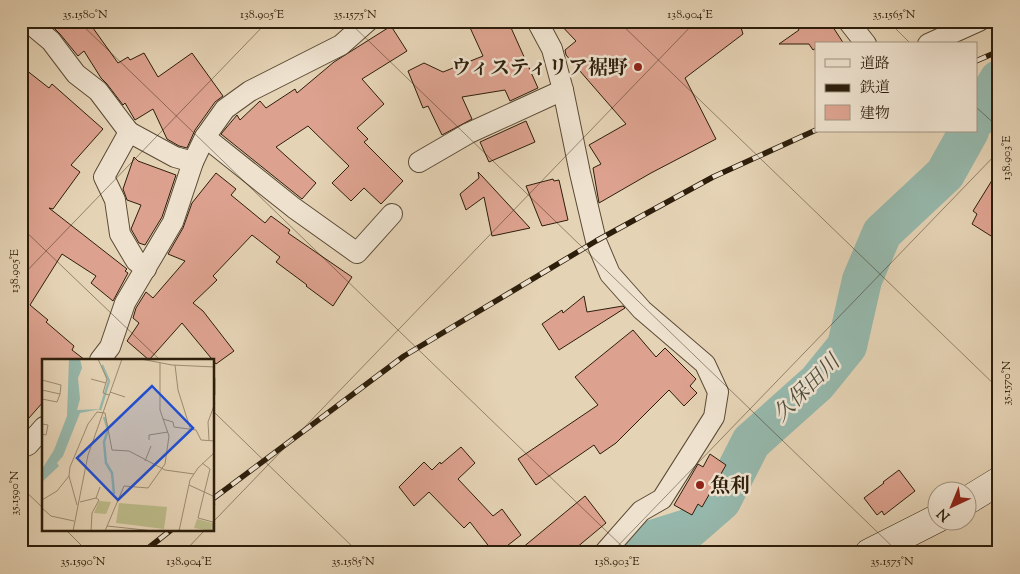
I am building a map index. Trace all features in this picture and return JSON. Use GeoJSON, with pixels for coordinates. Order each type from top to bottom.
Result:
{"type":"FeatureCollection","features":[{"type":"Feature","properties":{"kind":"main road"},"geometry":{"type":"LineString","coordinates":[[978,494],[999,482]]}},
{"type":"Feature","properties":{"kind":"main road"},"geometry":{"type":"LineString","coordinates":[[869,553],[928,523]]}},
{"type":"Feature","properties":{"kind":"street"},"geometry":{"type":"LineString","coordinates":[[27,21],[51,41],[76,74],[98,91],[129,132],[175,157],[193,162]]}},
{"type":"Feature","properties":{"kind":"street"},"geometry":{"type":"LineString","coordinates":[[101,359],[110,348],[125,303],[173,222],[193,162],[205,137],[225,109],[250,91],[341,45],[368,21]]}},
{"type":"Feature","properties":{"kind":"street"},"geometry":{"type":"LineString","coordinates":[[538,21],[552,48],[596,241],[610,274],[642,310],[705,364],[718,392],[714,417],[662,499],[641,511],[604,553]]}},
{"type":"Feature","properties":{"kind":"street"},"geometry":{"type":"LineString","coordinates":[[848,21],[864,42]]}},
{"type":"Feature","properties":{"kind":"street"},"geometry":{"type":"LineString","coordinates":[[932,42],[979,21]]}},
{"type":"Feature","properties":{"kind":"street"},"geometry":{"type":"LineString","coordinates":[[419,162],[469,133],[563,90]]}},
{"type":"Feature","properties":{"kind":"street"},"geometry":{"type":"LineString","coordinates":[[129,132],[104,177],[115,200],[120,234],[136,261],[146,270]]}},
{"type":"Feature","properties":{"kind":"street"},"geometry":{"type":"LineString","coordinates":[[205,137],[294,208],[357,253],[392,214]]}},
{"type":"Feature","properties":{"kind":"street"},"geometry":{"type":"LineString","coordinates":[[21,448],[28,445],[42,428]]}},
{"type":"Feature","properties":{"kind":"building"},"geometry":{"type":"Polygon","coordinates":[[[47,21],[88,21],[118,63],[128,57],[130,60],[144,53],[158,77],[192,53],[223,96],[215,102],[195,130],[187,148],[179,146],[167,139],[153,109],[135,120],[125,103],[123,105],[101,78],[84,51],[78,56],[47,21]]]}},
{"type":"Feature","properties":{"kind":"building"},"geometry":{"type":"Polygon","coordinates":[[[467,21],[508,21],[538,88],[510,101],[505,90],[462,97],[472,119],[442,135],[428,106],[423,108],[408,71],[424,63],[443,72],[483,56],[467,21]]]}},
{"type":"Feature","properties":{"kind":"building"},"geometry":{"type":"Polygon","coordinates":[[[557,21],[739,21],[743,34],[685,78],[716,139],[599,203],[593,168],[601,164],[589,145],[626,124],[566,55],[565,50],[576,41],[557,21]]]}},
{"type":"Feature","properties":{"kind":"building"},"geometry":{"type":"Polygon","coordinates":[[[794,21],[829,21],[843,42],[815,42],[815,49],[813,50],[809,44],[779,44],[799,30],[794,21]]]}},
{"type":"Feature","properties":{"kind":"building"},"geometry":{"type":"Polygon","coordinates":[[[391,26],[407,51],[362,79],[384,104],[357,128],[368,139],[364,142],[403,181],[381,204],[364,188],[351,201],[332,183],[349,166],[308,126],[276,147],[316,183],[302,199],[221,134],[237,115],[240,120],[260,101],[266,108],[295,89],[297,93],[334,62],[391,26]]]}},
{"type":"Feature","properties":{"kind":"building"},"geometry":{"type":"Polygon","coordinates":[[[21,66],[49,88],[52,84],[103,129],[71,165],[80,172],[53,209],[49,208],[127,269],[125,271],[128,273],[113,301],[91,283],[96,276],[62,254],[30,305],[48,320],[46,322],[74,346],[72,350],[84,359],[42,359],[42,403],[21,427],[21,66]]]}},
{"type":"Feature","properties":{"kind":"building"},"geometry":{"type":"Polygon","coordinates":[[[526,121],[535,142],[489,162],[480,142],[526,121]]]}},
{"type":"Feature","properties":{"kind":"building"},"geometry":{"type":"Polygon","coordinates":[[[134,157],[138,161],[176,175],[162,217],[145,245],[139,243],[131,229],[141,205],[127,200],[123,189],[134,157]]]}},
{"type":"Feature","properties":{"kind":"building"},"geometry":{"type":"Polygon","coordinates":[[[999,169],[999,241],[972,224],[977,214],[973,211],[999,169]]]}},
{"type":"Feature","properties":{"kind":"building"},"geometry":{"type":"Polygon","coordinates":[[[478,172],[530,228],[492,236],[484,197],[466,210],[460,194],[479,178],[478,172]]]}},
{"type":"Feature","properties":{"kind":"building"},"geometry":{"type":"Polygon","coordinates":[[[216,173],[236,189],[231,195],[265,223],[271,216],[290,230],[288,233],[352,277],[333,306],[276,262],[280,257],[252,235],[213,276],[217,280],[193,303],[203,311],[234,351],[216,364],[215,359],[212,359],[182,323],[148,359],[127,341],[139,323],[133,318],[136,308],[146,292],[153,298],[185,261],[168,254],[183,228],[192,203],[216,173]]]}},
{"type":"Feature","properties":{"kind":"building"},"geometry":{"type":"Polygon","coordinates":[[[553,179],[554,181],[559,180],[568,220],[542,226],[526,186],[553,179]]]}},
{"type":"Feature","properties":{"kind":"building"},"geometry":{"type":"Polygon","coordinates":[[[584,296],[587,312],[623,306],[625,308],[559,350],[542,324],[562,310],[563,313],[584,296]]]}},
{"type":"Feature","properties":{"kind":"building"},"geometry":{"type":"Polygon","coordinates":[[[633,330],[656,357],[665,348],[696,379],[690,386],[697,393],[684,406],[669,390],[616,443],[600,454],[594,445],[536,485],[518,459],[598,405],[575,377],[633,330]]]}},
{"type":"Feature","properties":{"kind":"building"},"geometry":{"type":"Polygon","coordinates":[[[461,447],[475,463],[458,479],[493,516],[502,509],[521,535],[498,553],[494,553],[470,522],[464,528],[429,492],[414,506],[399,487],[424,462],[432,470],[461,447]]]}},
{"type":"Feature","properties":{"kind":"building","name":"魚利"},"geometry":{"type":"Polygon","coordinates":[[[710,454],[726,465],[702,507],[698,504],[692,515],[674,505],[698,464],[703,467],[710,454]]]}},
{"type":"Feature","properties":{"kind":"building"},"geometry":{"type":"Polygon","coordinates":[[[899,470],[915,491],[884,515],[882,511],[877,515],[864,498],[899,470]]]}},
{"type":"Feature","properties":{"kind":"building"},"geometry":{"type":"Polygon","coordinates":[[[585,496],[606,523],[570,553],[516,553],[585,496]]]}},
{"type":"Feature","properties":{"kind":"waterway","name":"久保田川"},"geometry":{"type":"LineString","coordinates":[[978,116],[999,80]]}},
{"type":"Feature","properties":{"kind":"waterway","name":"久保田川"},"geometry":{"type":"LineString","coordinates":[[628,553],[636,545],[690,528],[721,501],[751,442],[817,383],[847,346],[862,280],[882,233],[945,174],[968,132]]}},
{"type":"Feature","properties":{"kind":"railway"},"geometry":{"type":"LineString","coordinates":[[978,60],[999,51]]}},
{"type":"Feature","properties":{"kind":"railway"},"geometry":{"type":"LineString","coordinates":[[215,497],[404,356],[596,241],[713,177],[815,130]]}},
{"type":"Feature","properties":{"kind":"railway"},"geometry":{"type":"LineString","coordinates":[[142,553],[168,532]]}},
{"type":"Feature","properties":{"kind":"place","name":"ウィスティリア裾野"},"geometry":{"type":"Point","coordinates":[638,67]}},
{"type":"Feature","properties":{"kind":"place","name":"魚利"},"geometry":{"type":"Point","coordinates":[700,485]}}]}
